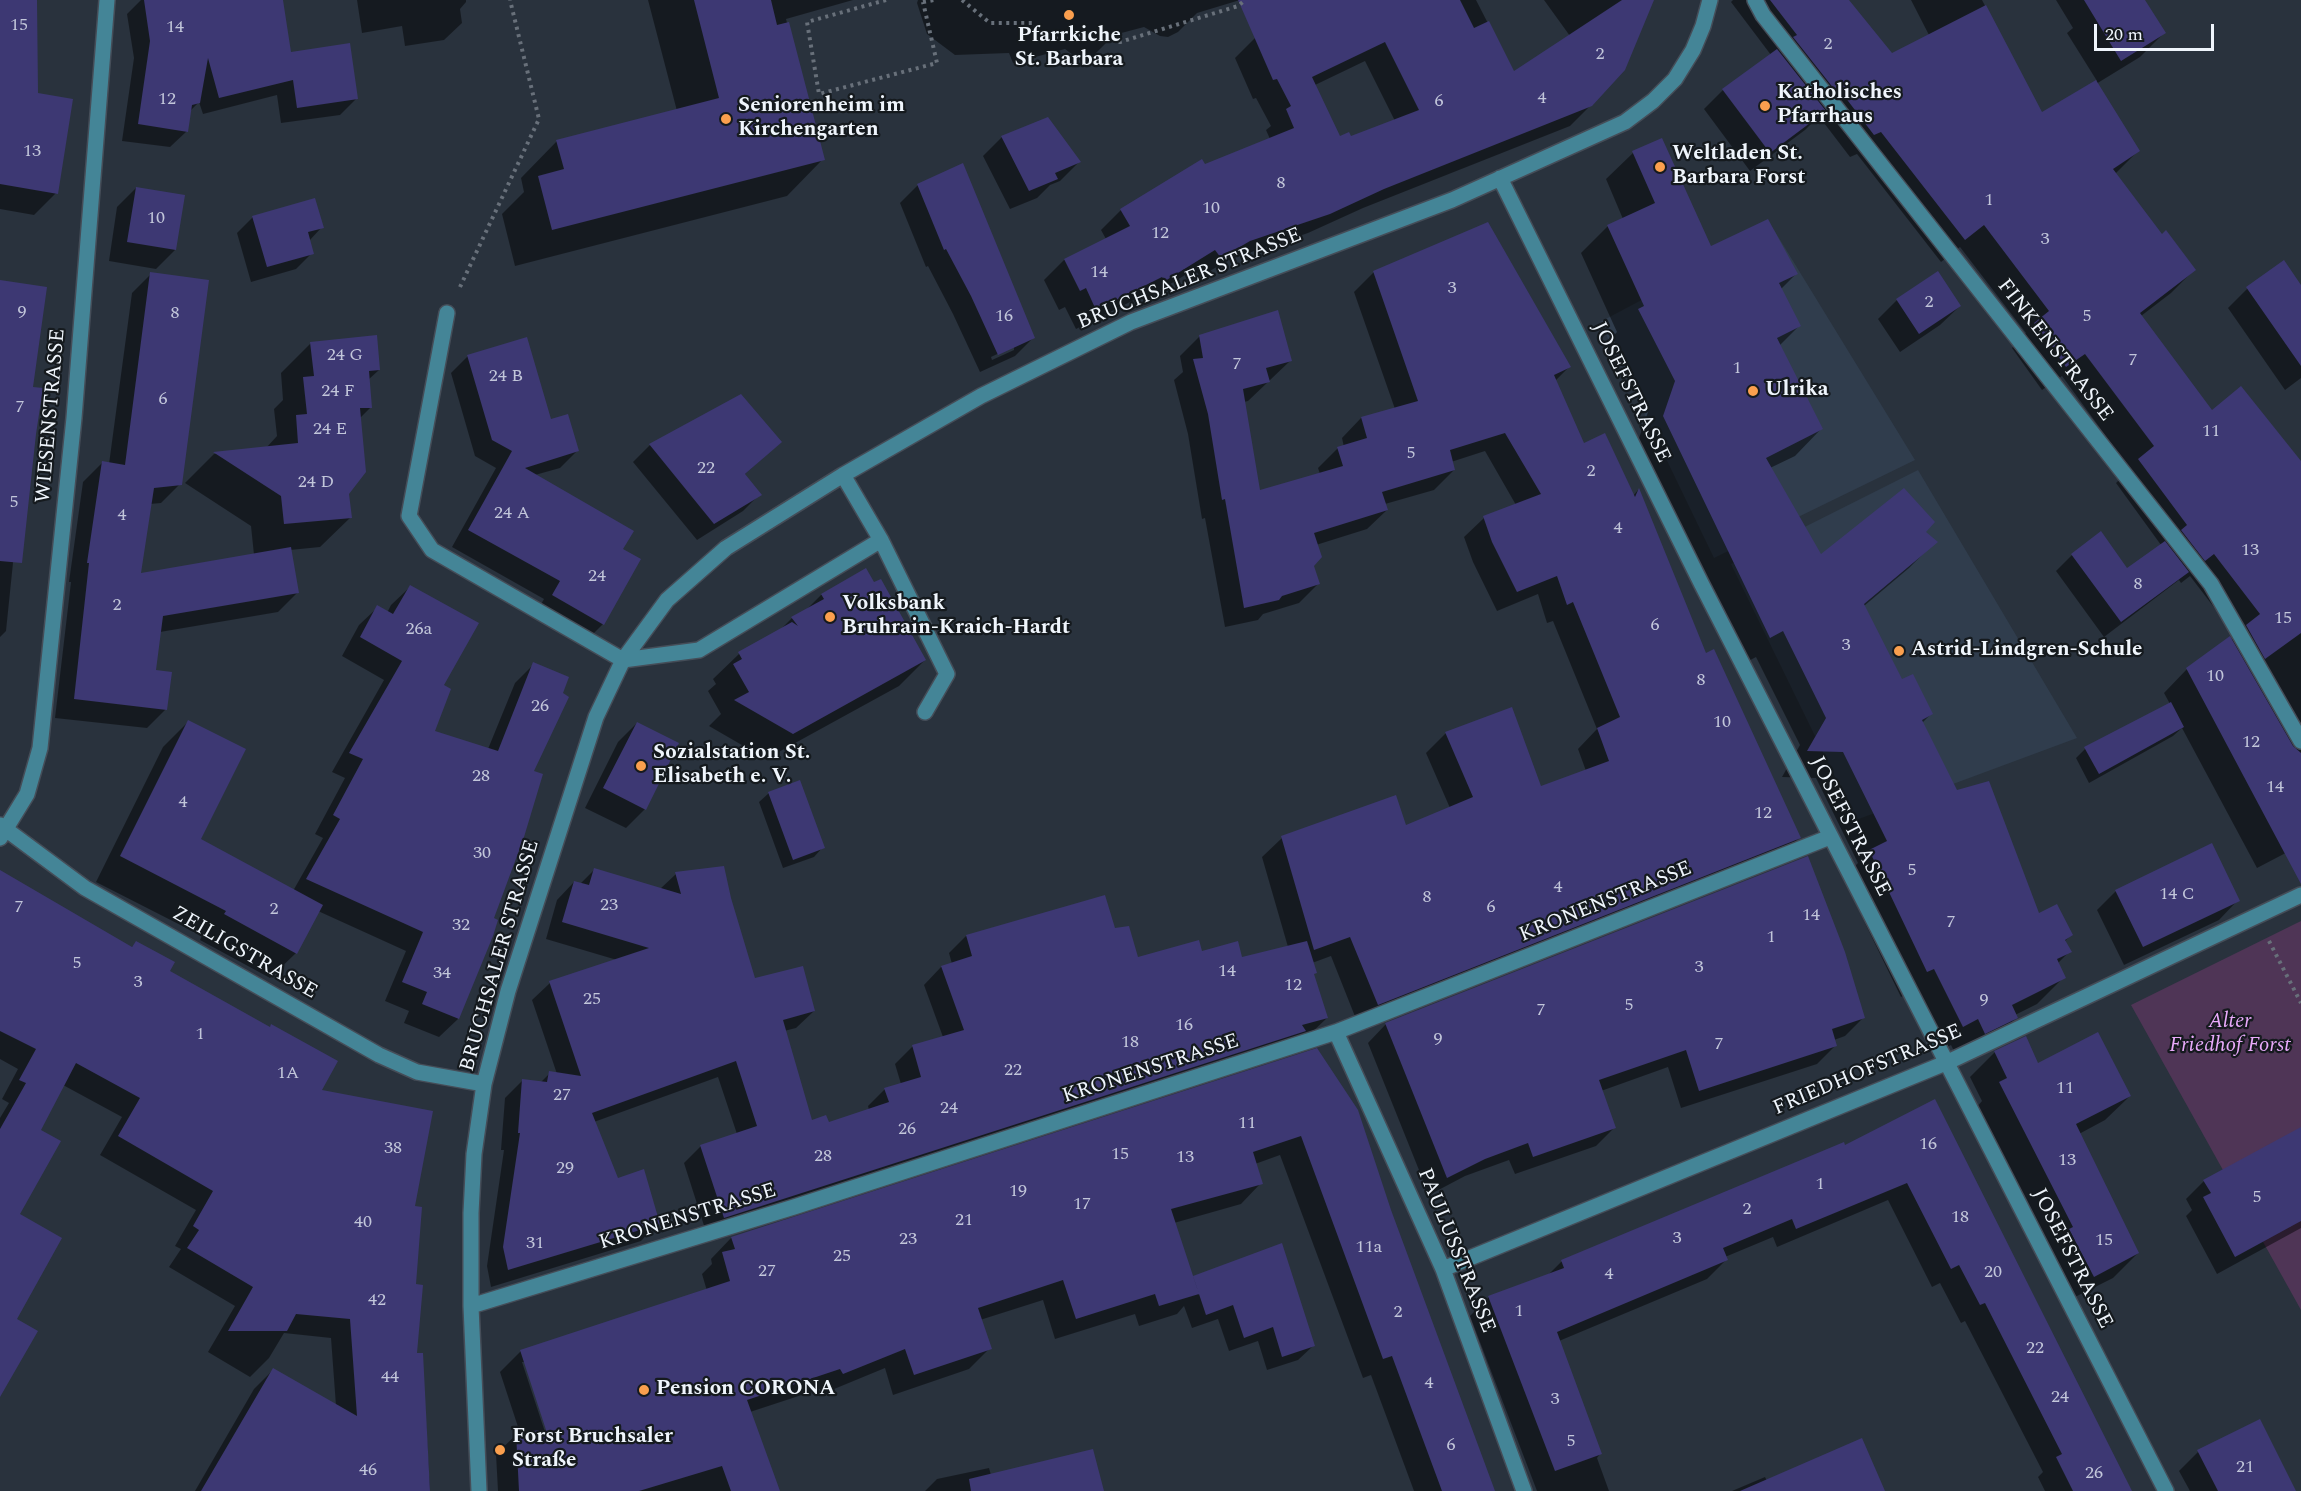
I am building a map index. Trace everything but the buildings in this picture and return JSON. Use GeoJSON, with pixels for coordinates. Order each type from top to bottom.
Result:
{"type":"FeatureCollection","features":[{"type":"Feature","properties":{"kind":"street","name":"WIESENSTRASSE"},"geometry":{"type":"LineString","coordinates":[[2,831],[27,794],[40,748],[74,418],[107,0]]}},
{"type":"Feature","properties":{"kind":"street","name":"BRUCHSALER STRASSE"},"geometry":{"type":"LineString","coordinates":[[479,1491],[471,1306],[471,1213],[474,1154],[484,1084],[508,991],[596,717],[623,660],[667,600],[726,548],[843,475],[981,396],[1131,322],[1452,200],[1625,122],[1653,101],[1675,79],[1693,50],[1710,0]]}},
{"type":"Feature","properties":{"kind":"street","name":"FINKENSTRASSE"},"geometry":{"type":"LineString","coordinates":[[1755,0],[1763,15],[2211,584],[2301,741]]}},
{"type":"Feature","properties":{"kind":"street","name":"JOSEFSTRASSE"},"geometry":{"type":"LineString","coordinates":[[1500,178],[1701,583],[2166,1491]]}},
{"type":"Feature","properties":{"kind":"street"},"geometry":{"type":"LineString","coordinates":[[447,313],[410,516],[432,550],[623,660],[699,650],[881,540]]}},
{"type":"Feature","properties":{"kind":"street"},"geometry":{"type":"LineString","coordinates":[[843,475],[881,540],[947,674],[925,712]]}},
{"type":"Feature","properties":{"kind":"street","name":"ZEILIGSTRASSE"},"geometry":{"type":"LineString","coordinates":[[2,831],[85,888],[379,1055],[417,1072],[484,1084]]}},
{"type":"Feature","properties":{"kind":"street","name":"KRONENSTRASSE"},"geometry":{"type":"LineString","coordinates":[[471,1306],[805,1204],[1336,1032],[1830,837]]}},
{"type":"Feature","properties":{"kind":"street","name":"FRIEDHOFSTRASSE"},"geometry":{"type":"LineString","coordinates":[[1443,1269],[1948,1062],[2301,895]]}},
{"type":"Feature","properties":{"kind":"street","name":"PAULUSSTRASSE"},"geometry":{"type":"LineString","coordinates":[[1336,1032],[1443,1269],[1524,1491]]}},
{"type":"Feature","properties":{"kind":"path"},"geometry":{"type":"LineString","coordinates":[[447,313],[539,119],[510,0]]}},
{"type":"Feature","properties":{"kind":"path"},"geometry":{"type":"LineString","coordinates":[[886,0],[807,22],[819,94],[937,63],[922,1],[934,0]]}},
{"type":"Feature","properties":{"kind":"path"},"geometry":{"type":"LineString","coordinates":[[962,0],[990,23],[1034,23],[1043,41],[1102,32],[1120,42],[1238,6],[1245,0]]}},
{"type":"Feature","properties":{"kind":"path"},"geometry":{"type":"LineString","coordinates":[[2256,916],[2301,1003]]}},
{"type":"Feature","properties":{"kind":"shaded area","name":"Ulrika"},"geometry":{"type":"Polygon","coordinates":[[[1774,230],[1915,460],[1714,558],[1600,322],[1774,230]]]}},
{"type":"Feature","properties":{"kind":"shaded area","name":"Astrid-Lindgren-Schule"},"geometry":{"type":"Polygon","coordinates":[[[1918,470],[2077,738],[1856,820],[1731,564],[1918,470]]]}},
{"type":"Feature","properties":{"kind":"green space","name":"Alter Friedhof Forst"},"geometry":{"type":"Polygon","coordinates":[[[2301,921],[2301,1310],[2131,1005],[2301,921]]]}},
{"type":"Feature","properties":{"kind":"place","name":"Pfarrkiche St. Barbara"},"geometry":{"type":"Point","coordinates":[1069,15]}},
{"type":"Feature","properties":{"kind":"place","name":"Katholisches Pfarrhaus"},"geometry":{"type":"Point","coordinates":[1765,106]}},
{"type":"Feature","properties":{"kind":"place","name":"Seniorenheim im Kirchengarten"},"geometry":{"type":"Point","coordinates":[726,119]}},
{"type":"Feature","properties":{"kind":"place","name":"Weltladen St. Barbara Forst"},"geometry":{"type":"Point","coordinates":[1660,167]}},
{"type":"Feature","properties":{"kind":"place","name":"Ulrika"},"geometry":{"type":"Point","coordinates":[1753,391]}},
{"type":"Feature","properties":{"kind":"place","name":"Volksbank Bruhrain-Kraich-Hardt"},"geometry":{"type":"Point","coordinates":[830,617]}},
{"type":"Feature","properties":{"kind":"place","name":"Astrid-Lindgren-Schule"},"geometry":{"type":"Point","coordinates":[1899,651]}},
{"type":"Feature","properties":{"kind":"place","name":"Sozialstation St. Elisabeth e. V."},"geometry":{"type":"Point","coordinates":[641,766]}},
{"type":"Feature","properties":{"kind":"place","name":"Pension CORONA"},"geometry":{"type":"Point","coordinates":[644,1390]}},
{"type":"Feature","properties":{"kind":"place","name":"Forst Bruchsaler Straße"},"geometry":{"type":"Point","coordinates":[500,1450]}}]}
